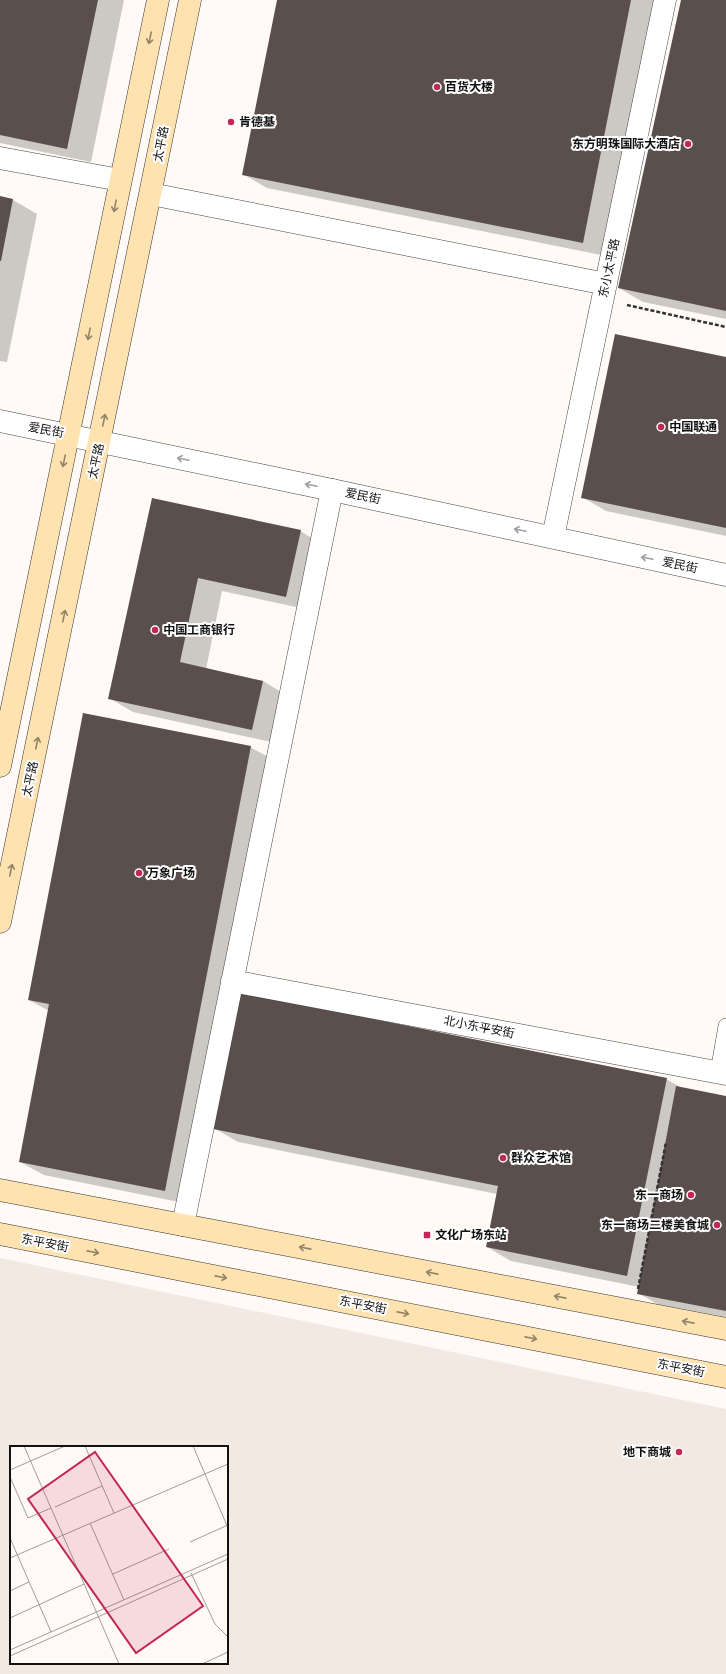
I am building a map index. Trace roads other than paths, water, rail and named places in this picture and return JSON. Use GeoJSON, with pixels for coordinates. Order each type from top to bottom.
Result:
{"type":"FeatureCollection","features":[{"type":"Feature","properties":{"kind":"main road"},"geometry":{"type":"LineString","coordinates":[[0,766],[158,0]]}},
{"type":"Feature","properties":{"kind":"main road","name":"太平路"},"geometry":{"type":"LineString","coordinates":[[0,922],[190,0]]}},
{"type":"Feature","properties":{"kind":"main road"},"geometry":{"type":"LineString","coordinates":[[0,1190],[726,1329]]}},
{"type":"Feature","properties":{"kind":"main road","name":"东平安街"},"geometry":{"type":"LineString","coordinates":[[0,1234],[726,1377]]}},
{"type":"Feature","properties":{"kind":"street","name":"东小太平路"},"geometry":{"type":"LineString","coordinates":[[553,537],[665,0]]}},
{"type":"Feature","properties":{"kind":"street"},"geometry":{"type":"LineString","coordinates":[[0,158],[120,180]]}},
{"type":"Feature","properties":{"kind":"street"},"geometry":{"type":"LineString","coordinates":[[151,194],[604,292]]}},
{"type":"Feature","properties":{"kind":"street","name":"爱民街"},"geometry":{"type":"LineString","coordinates":[[0,421],[332,490],[726,575]]}},
{"type":"Feature","properties":{"kind":"street"},"geometry":{"type":"LineString","coordinates":[[182,1225],[332,490]]}},
{"type":"Feature","properties":{"kind":"street","name":"北小东平安街"},"geometry":{"type":"LineString","coordinates":[[232,981],[722,1073]]}},
{"type":"Feature","properties":{"kind":"lane"},"geometry":{"type":"LineString","coordinates":[[722,1073],[726,1026]]}},
{"type":"Feature","properties":{"kind":"place","name":"百货大楼"},"geometry":{"type":"Point","coordinates":[437,87]}},
{"type":"Feature","properties":{"kind":"place","name":"肯德基"},"geometry":{"type":"Point","coordinates":[231,122]}},
{"type":"Feature","properties":{"kind":"place","name":"东方明珠国际大酒店"},"geometry":{"type":"Point","coordinates":[688,144]}},
{"type":"Feature","properties":{"kind":"place","name":"中国联通"},"geometry":{"type":"Point","coordinates":[661,427]}},
{"type":"Feature","properties":{"kind":"place","name":"中国工商银行"},"geometry":{"type":"Point","coordinates":[155,630]}},
{"type":"Feature","properties":{"kind":"place","name":"万象广场"},"geometry":{"type":"Point","coordinates":[139,873]}},
{"type":"Feature","properties":{"kind":"place","name":"群众艺术馆"},"geometry":{"type":"Point","coordinates":[503,1158]}},
{"type":"Feature","properties":{"kind":"place","name":"东一商场"},"geometry":{"type":"Point","coordinates":[691,1195]}},
{"type":"Feature","properties":{"kind":"place","name":"东一商场二楼美食城"},"geometry":{"type":"Point","coordinates":[717,1225]}},
{"type":"Feature","properties":{"kind":"place","name":"文化广场东站"},"geometry":{"type":"Point","coordinates":[427,1235]}},
{"type":"Feature","properties":{"kind":"place","name":"地下商城"},"geometry":{"type":"Point","coordinates":[679,1452]}}]}
